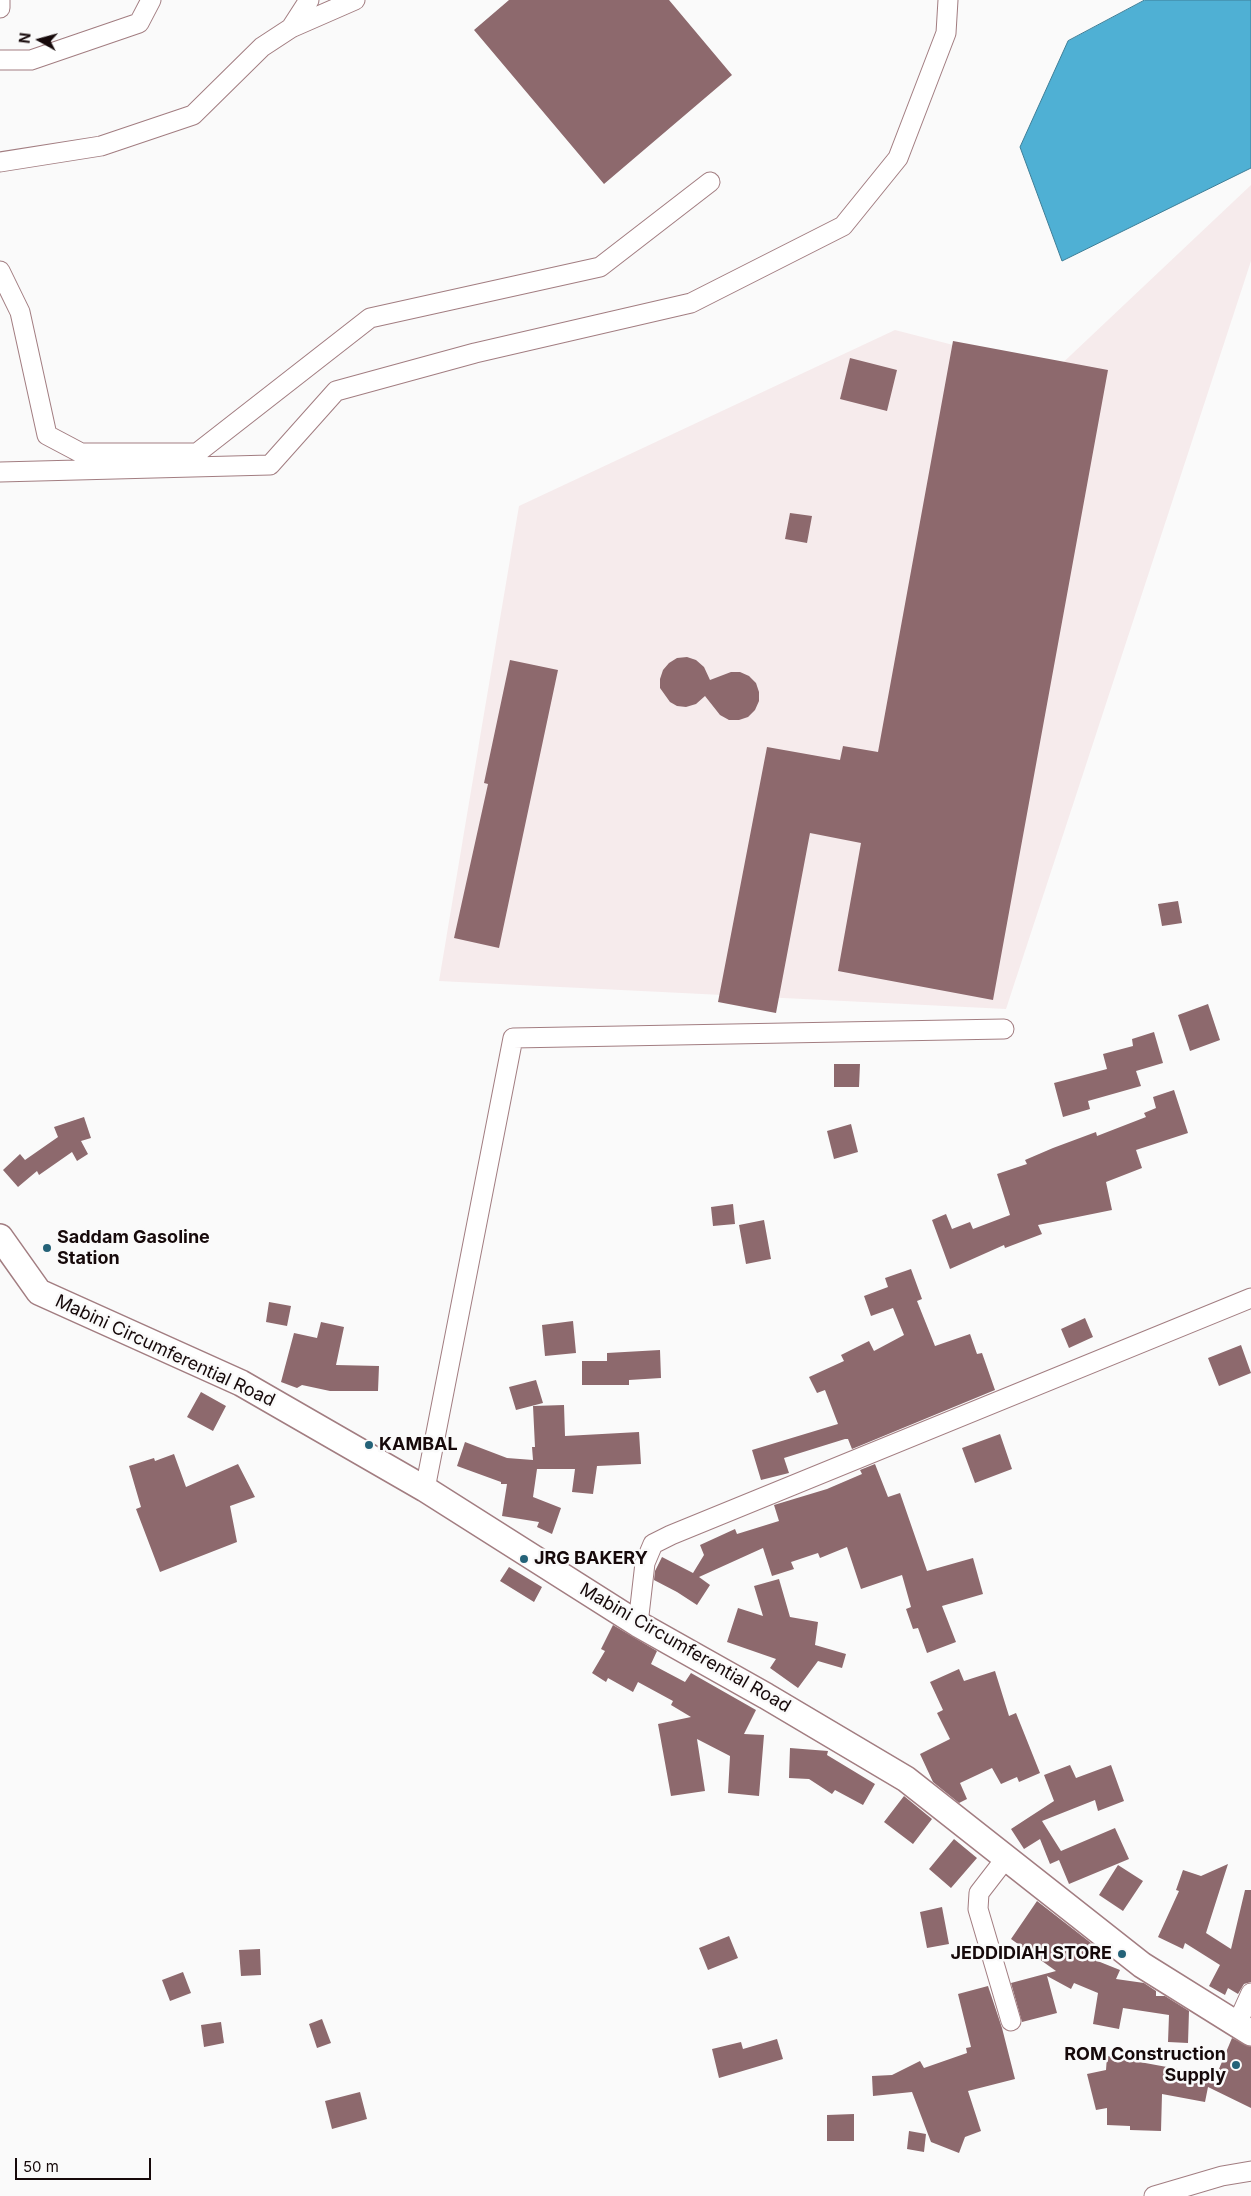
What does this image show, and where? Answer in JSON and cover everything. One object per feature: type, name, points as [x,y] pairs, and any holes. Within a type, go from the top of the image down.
[{"type":"main road","name":"Mabini Circumferential Road","points":[[0,1237],[39,1292],[241,1383],[425,1489],[638,1624],[766,1696],[906,1779],[1142,1965],[1244,2029]]},
{"type":"street","points":[[0,0],[0,8]]},
{"type":"street","points":[[0,60],[31,60],[139,23],[151,0]]},
{"type":"street","points":[[291,28],[309,0]]},
{"type":"street","points":[[0,162],[101,146],[193,115],[262,47],[291,28],[355,0]]},
{"type":"street","points":[[0,472],[270,465],[336,391],[475,352],[692,303],[843,226],[898,158],[946,33],[948,0]]},
{"type":"street","points":[[0,271],[20,312],[47,435],[80,453],[197,453],[370,318],[600,266],[710,182]]},
{"type":"street","points":[[425,1489],[513,1038],[1004,1029]]},
{"type":"street","points":[[638,1624],[645,1564],[653,1544],[1251,1298]]},
{"type":"street","points":[[1006,1858],[979,1893],[978,1909],[1011,2021]]},
{"type":"street","points":[[1244,2029],[1251,1994]]},
{"type":"street","points":[[1154,2196],[1222,2176],[1251,2171]]},
{"type":"shaded area","points":[[1251,185],[1251,261],[1006,1009],[439,981],[519,506],[895,330],[1054,371]]},
{"type":"water","points":[[1145,0],[1251,0],[1251,168],[1062,261],[1020,147],[1068,41]]},
{"type":"building","points":[[509,0],[669,0],[732,75],[604,184],[474,30]]},
{"type":"building","points":[[953,341],[1108,370],[993,1000],[838,971],[861,843],[810,833],[776,1013],[718,1002],[767,747],[840,760],[843,746],[878,752]]},
{"type":"building","points":[[850,358],[897,370],[887,411],[840,399]]},
{"type":"building","points":[[790,513],[812,516],[807,543],[785,539]]},
{"type":"building","points":[[687,657],[696,660],[704,667],[710,680],[731,672],[740,672],[749,676],[756,683],[759,692],[759,701],[755,710],[748,717],[739,720],[729,720],[720,715],[705,696],[696,704],[686,707],[677,706],[670,702],[660,688],[663,670],[677,658]]},
{"type":"building","points":[[510,660],[558,670],[499,948],[454,938],[488,784],[484,783]]},
{"type":"building","points":[[1178,901],[1182,923],[1162,926],[1158,904]]},
{"type":"building","points":[[1208,1004],[1220,1040],[1190,1051],[1178,1015]]},
{"type":"building","points":[[1154,1032],[1163,1063],[1136,1071],[1141,1086],[1088,1101],[1090,1109],[1063,1117],[1054,1083],[1107,1069],[1103,1054],[1133,1046],[1132,1039]]},
{"type":"building","points":[[834,1064],[860,1064],[859,1087],[834,1087]]},
{"type":"building","points":[[1174,1090],[1188,1133],[1136,1150],[1142,1168],[1106,1182],[1112,1210],[1038,1225],[1042,1234],[1005,1248],[1004,1245],[950,1269],[932,1220],[946,1214],[952,1229],[970,1222],[973,1229],[1010,1215],[997,1174],[1027,1164],[1025,1160],[1053,1148],[1096,1132],[1097,1136],[1146,1117],[1144,1113],[1156,1108],[1153,1097]]},
{"type":"building","points":[[84,1117],[91,1138],[81,1141],[88,1154],[77,1161],[72,1152],[39,1175],[37,1171],[18,1187],[3,1170],[20,1154],[25,1160],[58,1137],[54,1127]]},
{"type":"building","points":[[851,1124],[858,1152],[834,1159],[827,1131]]},
{"type":"building","points":[[733,1204],[735,1224],[713,1226],[711,1207]]},
{"type":"building","points":[[764,1220],[771,1259],[746,1264],[739,1225]]},
{"type":"building","points":[[911,1269],[922,1299],[917,1301],[935,1346],[970,1334],[977,1354],[982,1353],[995,1390],[852,1449],[848,1439],[845,1439],[784,1458],[789,1473],[761,1480],[752,1450],[838,1424],[825,1390],[817,1393],[809,1377],[844,1361],[841,1355],[869,1341],[874,1351],[904,1335],[893,1308],[871,1316],[864,1296],[888,1287],[885,1278]]},
{"type":"building","points":[[269,1302],[291,1306],[287,1326],[266,1322]]},
{"type":"building","points":[[1085,1318],[1093,1337],[1069,1348],[1061,1329]]},
{"type":"building","points":[[573,1321],[576,1353],[545,1356],[542,1325]]},
{"type":"building","points":[[321,1322],[344,1327],[336,1365],[379,1366],[378,1391],[330,1391],[302,1385],[297,1388],[281,1382],[294,1333],[317,1338]]},
{"type":"building","points":[[1241,1345],[1251,1373],[1219,1386],[1208,1358]]},
{"type":"building","points":[[660,1350],[661,1378],[629,1380],[629,1385],[582,1385],[582,1361],[607,1361],[607,1353]]},
{"type":"building","points":[[536,1380],[543,1403],[516,1410],[509,1387]]},
{"type":"building","points":[[201,1392],[226,1406],[213,1431],[187,1417]]},
{"type":"building","points":[[564,1405],[565,1436],[639,1432],[641,1464],[597,1466],[593,1494],[572,1492],[575,1469],[537,1469],[533,1497],[561,1508],[552,1534],[537,1527],[539,1522],[502,1516],[507,1484],[501,1484],[501,1482],[457,1466],[465,1442],[507,1458],[533,1460],[532,1447],[535,1447],[533,1406]]},
{"type":"building","points":[[1000,1434],[1012,1469],[975,1483],[962,1448]]},
{"type":"building","points":[[174,1454],[186,1487],[238,1464],[255,1497],[230,1506],[237,1542],[160,1572],[136,1509],[141,1507],[129,1466],[154,1458],[155,1461]]},
{"type":"building","points":[[875,1464],[888,1497],[900,1493],[927,1571],[973,1558],[983,1594],[942,1606],[956,1642],[927,1653],[918,1628],[913,1629],[906,1609],[911,1607],[902,1575],[861,1589],[847,1547],[820,1558],[818,1553],[791,1562],[794,1569],[772,1576],[763,1548],[699,1577],[710,1585],[697,1605],[654,1580],[655,1571],[662,1557],[693,1573],[704,1555],[700,1545],[735,1529],[737,1534],[779,1521],[774,1505],[827,1489],[862,1474],[860,1470]]},
{"type":"building","points":[[509,1567],[542,1587],[534,1602],[500,1581]]},
{"type":"building","points":[[779,1579],[790,1617],[818,1622],[815,1645],[846,1654],[842,1668],[818,1661],[798,1688],[770,1668],[776,1659],[727,1642],[738,1608],[763,1616],[754,1586]]},
{"type":"building","points":[[613,1625],[657,1651],[651,1664],[685,1682],[691,1673],[756,1710],[744,1734],[764,1735],[759,1796],[728,1793],[730,1756],[697,1739],[705,1791],[671,1796],[658,1724],[691,1717],[671,1705],[673,1701],[638,1682],[633,1692],[608,1678],[606,1682],[592,1673],[605,1651],[601,1649]]},
{"type":"building","points":[[959,1669],[964,1681],[995,1671],[1009,1716],[1016,1713],[1040,1773],[1019,1782],[1017,1777],[1001,1784],[992,1768],[960,1783],[967,1799],[959,1803],[933,1782],[920,1754],[950,1739],[937,1713],[943,1710],[930,1682]]},
{"type":"building","points":[[790,1748],[828,1751],[827,1755],[875,1784],[863,1805],[835,1790],[832,1794],[809,1779],[789,1778]]},
{"type":"building","points":[[1070,1765],[1076,1778],[1111,1765],[1124,1801],[1098,1811],[1095,1800],[1042,1821],[1061,1851],[1115,1828],[1129,1859],[1069,1884],[1059,1860],[1050,1864],[1040,1839],[1024,1849],[1011,1829],[1054,1801],[1044,1775]]},
{"type":"building","points":[[904,1796],[932,1819],[913,1844],[884,1822]]},
{"type":"building","points":[[954,1839],[977,1858],[951,1888],[929,1869]]},
{"type":"building","points":[[1228,1864],[1206,1933],[1231,1949],[1245,1890],[1251,1890],[1251,1982],[1244,1984],[1238,1994],[1228,1988],[1225,1995],[1209,1986],[1220,1965],[1185,1943],[1183,1949],[1158,1937],[1179,1891],[1176,1890],[1183,1870],[1201,1876]]},
{"type":"building","points":[[1118,1865],[1143,1881],[1123,1911],[1099,1895]]},
{"type":"building","points":[[1037,1901],[1100,1950],[1090,1958],[1120,1970],[1116,1979],[1144,1983],[1156,1991],[1156,1996],[1165,1996],[1189,2011],[1188,2043],[1168,2042],[1169,2015],[1123,2008],[1119,2029],[1093,2024],[1098,1993],[1074,1983],[1071,1989],[1047,1976],[1057,2013],[1022,2022],[1011,1983],[1056,1971],[1011,1939]]},
{"type":"building","points":[[942,1907],[949,1944],[927,1948],[920,1912]]},
{"type":"building","points":[[729,1936],[738,1958],[708,1970],[699,1948]]},
{"type":"building","points":[[260,1949],[261,1975],[241,1976],[239,1950]]},
{"type":"building","points":[[183,1972],[191,1993],[170,2001],[162,1980]]},
{"type":"building","points":[[988,1986],[1002,2028],[1015,2079],[968,2091],[981,2131],[965,2137],[959,2153],[931,2142],[912,2092],[873,2096],[872,2076],[892,2075],[920,2061],[924,2068],[967,2053],[966,2048],[971,2047],[958,1994]]},
{"type":"building","points":[[322,2019],[331,2043],[317,2048],[309,2024]]},
{"type":"building","points":[[221,2022],[224,2043],[204,2047],[201,2025]]},
{"type":"building","points":[[1232,2038],[1251,2047],[1251,2108],[1208,2087],[1205,2102],[1162,2094],[1161,2131],[1130,2130],[1130,2126],[1107,2125],[1107,2108],[1096,2110],[1087,2074],[1106,2070],[1107,2056],[1216,2076]]},
{"type":"building","points":[[777,2039],[783,2059],[719,2078],[712,2049],[741,2042],[743,2049]]},
{"type":"building","points":[[360,2092],[367,2119],[332,2129],[325,2101]]},
{"type":"building","points":[[854,2114],[854,2141],[827,2141],[827,2115]]},
{"type":"building","points":[[909,2131],[926,2134],[924,2152],[907,2149]]},
{"type":"place","name":"Saddam Gasoline Station","points":[[47,1248]]},
{"type":"place","name":"KAMBAL","points":[[369,1445]]},
{"type":"place","name":"JRG BAKERY","points":[[524,1559]]},
{"type":"place","name":"JEDDIDIAH STORE","points":[[1122,1954]]},
{"type":"place","name":"ROM Construction Supply","points":[[1236,2065]]}]
